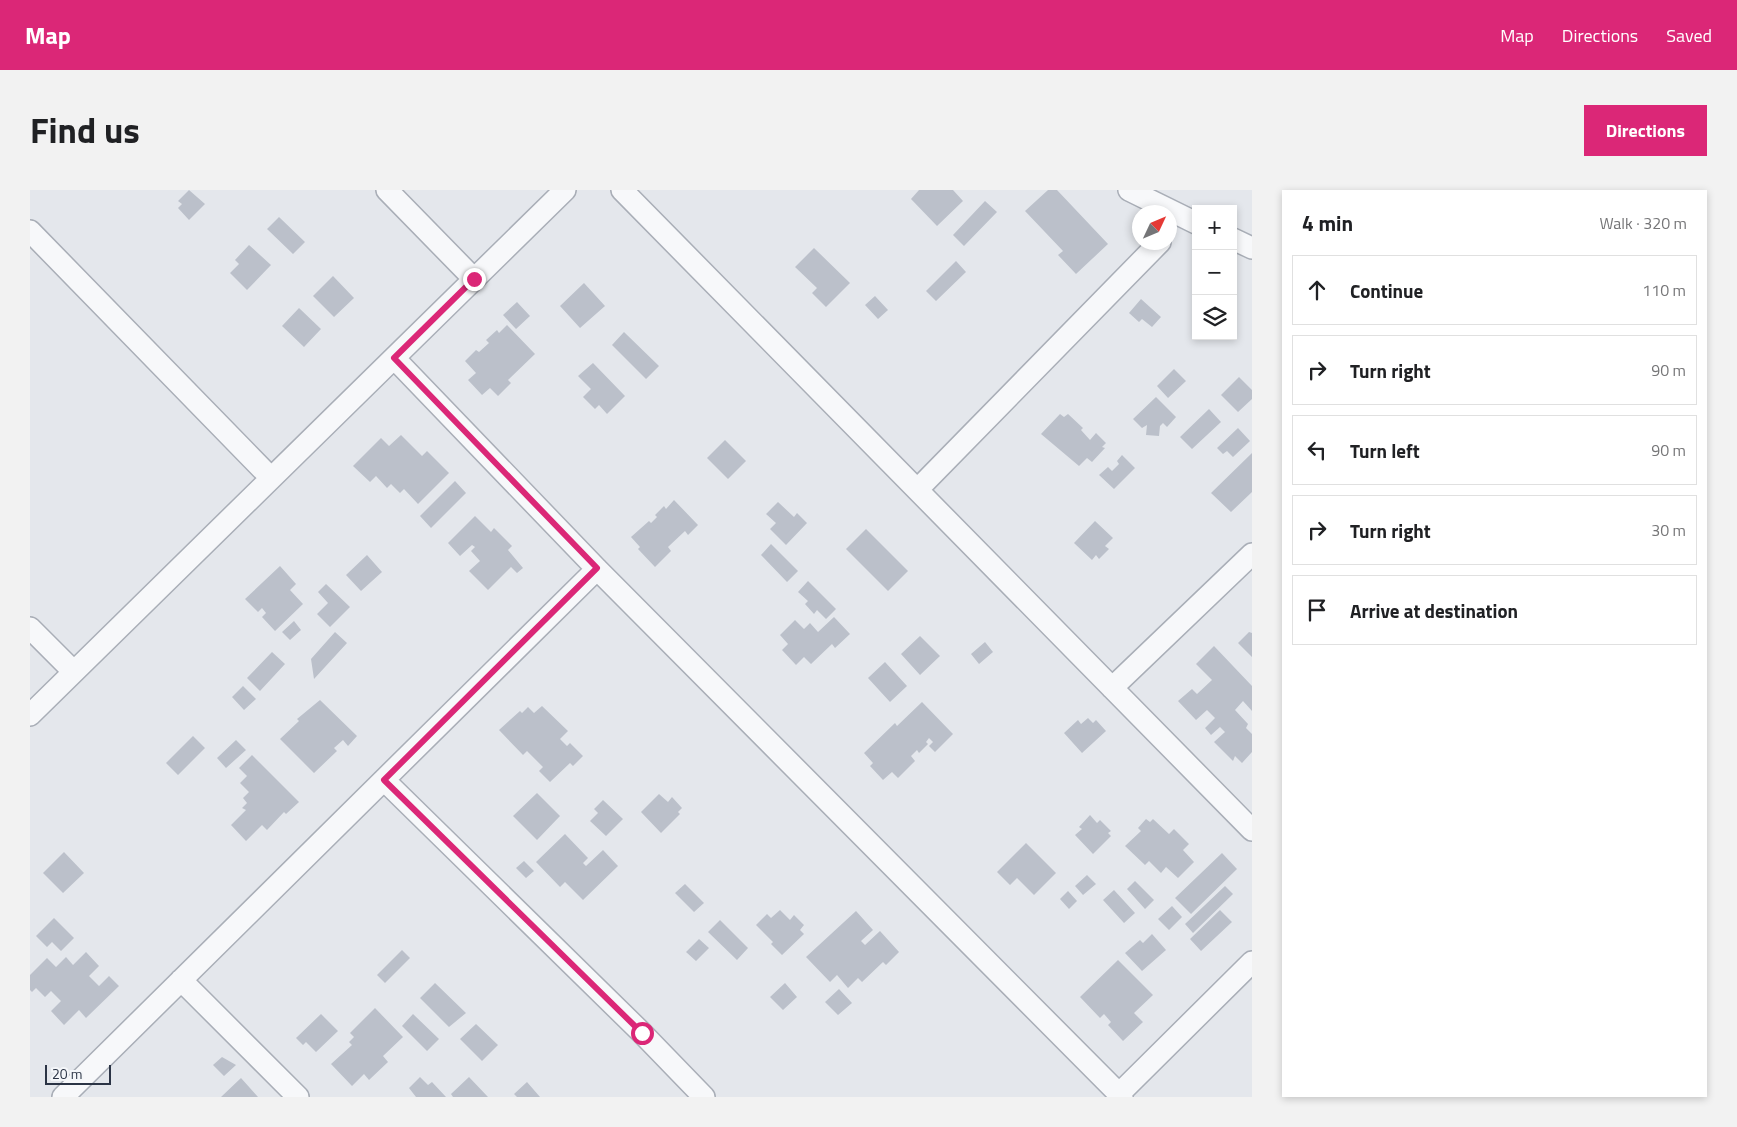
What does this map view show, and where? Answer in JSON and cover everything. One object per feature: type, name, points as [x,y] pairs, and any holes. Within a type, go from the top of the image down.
[{"type":"street","points":[[387,190],[474,279]]},
{"type":"street","points":[[30,714],[565,190]]},
{"type":"street","points":[[622,190],[1252,830]]},
{"type":"street","points":[[1129,190],[1190,220]]},
{"type":"street","points":[[1177,228],[1190,220]]},
{"type":"street","points":[[30,231],[271,478]]},
{"type":"street","points":[[1237,241],[1252,248]]},
{"type":"street","points":[[918,489],[1152,250]]},
{"type":"street","points":[[394,358],[597,568],[1120,1096],[1252,962]]},
{"type":"street","points":[[1112,688],[1252,554]]},
{"type":"street","points":[[63,1097],[597,568]]},
{"type":"street","points":[[30,628],[73,671]]},
{"type":"street","points":[[384,780],[642,1033],[704,1097]]},
{"type":"street","points":[[181,980],[298,1097]]},
{"type":"building","points":[[189,190],[205,204],[189,220],[178,208],[182,204],[178,201]]},
{"type":"building","points":[[919,190],[953,190],[963,201],[937,226],[911,199]]},
{"type":"building","points":[[1048,190],[1057,190],[1108,244],[1076,274],[1058,255],[1063,251],[1025,211]]},
{"type":"building","points":[[985,201],[997,212],[964,246],[953,235]]},
{"type":"building","points":[[279,217],[305,242],[293,254],[267,229]]},
{"type":"building","points":[[249,245],[271,265],[247,290],[230,273],[239,264],[235,260]]},
{"type":"building","points":[[814,248],[850,283],[826,307],[812,293],[817,288],[795,267]]},
{"type":"building","points":[[956,261],[966,272],[936,301],[926,291]]},
{"type":"building","points":[[333,276],[354,298],[334,317],[313,296]]},
{"type":"building","points":[[584,283],[605,306],[580,328],[560,306]]},
{"type":"building","points":[[875,296],[888,310],[878,319],[865,305]]},
{"type":"building","points":[[1141,299],[1161,317],[1152,327],[1142,319],[1139,322],[1129,313]]},
{"type":"building","points":[[517,302],[530,316],[516,329],[503,315]]},
{"type":"building","points":[[299,308],[321,329],[304,347],[282,326]]},
{"type":"building","points":[[507,325],[535,354],[508,380],[511,383],[498,396],[490,388],[482,395],[468,380],[476,373],[465,361],[476,350],[479,352],[489,343],[486,340],[497,330],[499,333]]},
{"type":"building","points":[[624,332],[659,366],[646,379],[612,345]]},
{"type":"building","points":[[593,363],[625,396],[607,414],[599,405],[595,409],[583,397],[591,389],[578,376]]},
{"type":"building","points":[[1174,369],[1186,381],[1168,398],[1157,386]]},
{"type":"building","points":[[1239,377],[1252,390],[1252,399],[1238,412],[1221,395]]},
{"type":"building","points":[[1156,397],[1176,417],[1167,427],[1163,423],[1160,426],[1159,436],[1146,435],[1147,425],[1142,428],[1133,419]]},
{"type":"building","points":[[1209,409],[1221,422],[1192,449],[1180,437]]},
{"type":"building","points":[[1060,414],[1064,417],[1068,414],[1083,428],[1081,430],[1090,440],[1096,433],[1106,443],[1102,447],[1105,448],[1092,462],[1087,458],[1079,466],[1041,434]]},
{"type":"building","points":[[1238,428],[1250,441],[1233,457],[1227,451],[1223,454],[1217,448]]},
{"type":"building","points":[[401,435],[422,456],[427,451],[449,473],[418,504],[404,489],[400,493],[391,484],[387,488],[376,476],[370,482],[353,466],[381,438],[389,446]]},
{"type":"building","points":[[725,440],[746,461],[728,479],[707,458]]},
{"type":"building","points":[[1252,453],[1252,492],[1231,512],[1211,493]]},
{"type":"building","points":[[1122,455],[1135,468],[1114,489],[1099,475],[1108,467],[1112,471],[1119,464],[1117,461]]},
{"type":"building","points":[[455,481],[466,493],[431,528],[420,516]]},
{"type":"building","points":[[674,500],[698,525],[688,535],[685,531],[668,547],[671,551],[655,567],[638,549],[640,547],[631,537],[649,521],[651,523],[657,517],[655,515],[664,506],[666,509]]},
{"type":"building","points":[[778,502],[794,517],[797,513],[807,523],[786,545],[770,529],[776,523],[766,514]]},
{"type":"building","points":[[475,516],[491,532],[494,528],[512,546],[508,550],[523,568],[517,573],[511,567],[488,590],[469,571],[480,561],[471,551],[475,547],[472,545],[460,556],[448,543]]},
{"type":"building","points":[[1095,521],[1113,538],[1105,546],[1109,549],[1099,559],[1096,555],[1092,560],[1074,543]]},
{"type":"building","points":[[866,529],[908,571],[888,591],[846,549]]},
{"type":"building","points":[[771,544],[798,571],[787,582],[761,555]]},
{"type":"building","points":[[367,555],[382,572],[361,591],[346,575]]},
{"type":"building","points":[[280,566],[296,584],[290,590],[303,604],[275,631],[262,617],[266,613],[262,608],[258,612],[245,599]]},
{"type":"building","points":[[808,581],[836,609],[826,619],[817,610],[814,614],[805,604],[808,601],[798,592]]},
{"type":"building","points":[[326,584],[350,607],[330,627],[317,614],[328,603],[318,592]]},
{"type":"building","points":[[834,617],[850,634],[835,648],[832,644],[811,664],[804,657],[796,665],[782,650],[788,644],[780,635],[795,620],[804,629],[810,623],[818,632]]},
{"type":"building","points":[[294,621],[301,630],[290,640],[282,632]]},
{"type":"building","points":[[335,632],[347,643],[314,679],[311,659]]},
{"type":"building","points":[[1249,632],[1252,633],[1252,657],[1238,643]]},
{"type":"building","points":[[920,636],[940,656],[920,675],[901,654]]},
{"type":"building","points":[[985,642],[993,652],[979,664],[971,654]]},
{"type":"building","points":[[1214,646],[1252,686],[1252,711],[1243,701],[1235,710],[1248,724],[1246,728],[1252,734],[1252,752],[1242,763],[1235,756],[1233,761],[1214,742],[1225,732],[1220,727],[1211,735],[1205,728],[1215,718],[1207,710],[1196,720],[1178,701],[1192,689],[1197,694],[1212,680],[1196,664]]},
{"type":"building","points":[[272,652],[285,664],[260,691],[247,678]]},
{"type":"building","points":[[885,662],[907,686],[890,702],[868,678]]},
{"type":"building","points":[[243,686],[256,699],[244,710],[232,697]]},
{"type":"building","points":[[320,700],[357,736],[348,746],[343,740],[334,748],[337,751],[314,773],[280,739],[299,721],[297,719]]},
{"type":"building","points":[[922,702],[953,734],[935,752],[929,746],[933,742],[929,738],[926,742],[928,744],[919,753],[917,750],[911,756],[915,761],[898,778],[892,772],[883,780],[870,766],[873,763],[864,753],[895,723],[897,726]]},
{"type":"building","points":[[542,706],[568,731],[560,739],[567,746],[570,743],[583,756],[573,766],[570,763],[550,782],[539,771],[543,767],[527,751],[523,755],[499,730],[520,711],[522,713],[528,707],[534,713]]},
{"type":"building","points":[[1088,718],[1093,723],[1096,720],[1106,731],[1082,753],[1064,733],[1078,720],[1081,724]]},
{"type":"building","points":[[193,736],[205,748],[178,775],[166,763]]},
{"type":"building","points":[[236,740],[246,750],[226,768],[217,758]]},
{"type":"building","points":[[252,755],[299,802],[286,814],[284,812],[267,830],[262,825],[246,841],[231,825],[246,810],[242,808],[247,803],[243,798],[249,792],[240,783],[247,776],[239,768]]},
{"type":"building","points":[[537,793],[560,816],[537,840],[513,816]]},
{"type":"building","points":[[659,794],[668,802],[672,797],[682,808],[678,812],[680,814],[661,833],[641,812]]},
{"type":"building","points":[[603,800],[623,819],[606,836],[590,821],[598,813],[594,809]]},
{"type":"building","points":[[1090,815],[1097,823],[1100,820],[1111,831],[1108,833],[1111,836],[1093,854],[1075,835],[1082,829],[1079,827]]},
{"type":"building","points":[[1146,819],[1150,822],[1153,819],[1169,834],[1174,829],[1189,844],[1183,850],[1194,862],[1178,878],[1166,867],[1161,873],[1149,861],[1145,865],[1125,846],[1141,831],[1138,828]]},
{"type":"building","points":[[565,834],[588,858],[583,863],[586,866],[603,850],[618,866],[583,900],[565,882],[560,887],[536,862]]},
{"type":"building","points":[[1026,843],[1056,873],[1034,895],[1017,878],[1010,885],[997,872]]},
{"type":"building","points":[[64,852],[84,873],[63,893],[43,873]]},
{"type":"building","points":[[1222,853],[1237,869],[1191,914],[1175,898]]},
{"type":"building","points":[[524,861],[534,871],[526,878],[516,868]]},
{"type":"building","points":[[1087,875],[1096,884],[1083,895],[1075,886]]},
{"type":"building","points":[[1135,881],[1154,900],[1145,909],[1127,889]]},
{"type":"building","points":[[685,884],[704,903],[694,912],[675,893]]},
{"type":"building","points":[[1225,886],[1233,894],[1193,933],[1185,924]]},
{"type":"building","points":[[1114,890],[1135,913],[1124,923],[1103,900]]},
{"type":"building","points":[[1068,891],[1077,901],[1069,909],[1060,899]]},
{"type":"building","points":[[1172,906],[1182,917],[1169,930],[1158,919]]},
{"type":"building","points":[[780,910],[790,920],[794,915],[804,925],[800,930],[804,934],[782,955],[771,944],[773,942],[756,925],[767,914],[771,918]]},
{"type":"building","points":[[1220,910],[1232,922],[1201,951],[1190,939]]},
{"type":"building","points":[[856,911],[873,930],[861,941],[865,945],[880,931],[899,952],[886,965],[883,962],[862,982],[858,978],[848,988],[837,975],[830,982],[806,957]]},
{"type":"building","points":[[54,918],[74,938],[61,951],[52,942],[47,947],[36,936]]},
{"type":"building","points":[[720,920],[748,948],[737,960],[708,932]]},
{"type":"building","points":[[1152,934],[1166,950],[1142,971],[1125,953],[1140,940],[1143,943]]},
{"type":"building","points":[[699,939],[709,948],[696,961],[686,952]]},
{"type":"building","points":[[402,950],[410,958],[385,983],[377,975]]},
{"type":"building","points":[[86,952],[99,966],[89,976],[99,986],[109,976],[119,986],[86,1018],[79,1010],[64,1025],[51,1011],[61,1001],[51,991],[45,997],[36,988],[32,992],[30,990],[30,975],[47,958],[56,967],[66,957],[73,965]]},
{"type":"building","points":[[1118,960],[1153,995],[1134,1013],[1143,1022],[1123,1041],[1108,1025],[1111,1022],[1104,1014],[1100,1018],[1080,997]]},
{"type":"building","points":[[435,983],[466,1013],[449,1027],[420,998]]},
{"type":"building","points":[[785,983],[797,997],[783,1010],[770,997]]},
{"type":"building","points":[[839,989],[852,1003],[838,1015],[825,1002]]},
{"type":"building","points":[[375,1008],[403,1037],[383,1056],[388,1062],[369,1080],[364,1074],[352,1086],[331,1064],[352,1045],[349,1042],[354,1037],[350,1033]]},
{"type":"building","points":[[321,1014],[338,1031],[316,1052],[306,1042],[303,1045],[296,1038]]},
{"type":"building","points":[[413,1014],[439,1039],[427,1051],[402,1026]]},
{"type":"building","points":[[476,1024],[498,1045],[482,1061],[460,1039]]},
{"type":"building","points":[[222,1057],[236,1065],[224,1076],[213,1065]]},
{"type":"building","points":[[420,1077],[428,1085],[432,1082],[446,1097],[416,1097],[409,1088]]},
{"type":"building","points":[[469,1077],[488,1097],[453,1097],[451,1094]]},
{"type":"building","points":[[241,1078],[258,1097],[221,1097]]},
{"type":"building","points":[[527,1082],[540,1097],[517,1097],[514,1094]]},
{"type":"route","points":[[474,279],[394,358],[597,568],[384,780],[642,1033]]}]
